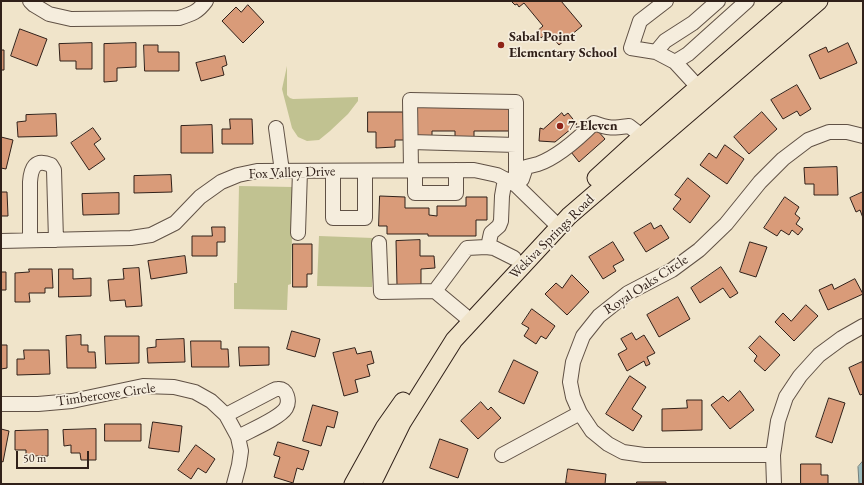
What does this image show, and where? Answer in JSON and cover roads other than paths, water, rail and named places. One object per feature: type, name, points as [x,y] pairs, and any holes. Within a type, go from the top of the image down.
[{"type":"main road","name":"Wekiva Springs Road","points":[[372,484],[402,423],[454,340],[556,223],[642,136],[797,1]]},
{"type":"main road","name":"Wekiva Springs Road","points":[[353,484],[384,428],[436,352],[514,258],[556,223],[569,216],[819,1]]},
{"type":"street","points":[[30,1],[49,14],[71,19],[180,18],[192,14],[206,1]]},
{"type":"street","points":[[666,1],[640,21],[631,48],[656,52],[675,62],[698,87]]},
{"type":"street","points":[[656,52],[665,41],[693,23],[718,1]]},
{"type":"street","points":[[675,62],[688,54],[746,1]]},
{"type":"street","points":[[456,170],[456,193],[415,193],[411,142],[410,100],[516,102],[516,145],[511,182],[502,196],[501,221],[499,226],[491,233],[488,247]]},
{"type":"street","points":[[511,182],[522,179],[526,167],[539,163],[557,154],[583,134],[594,123],[606,128],[629,126],[642,136]]},
{"type":"street","points":[[276,128],[282,171]]},
{"type":"street","name":"Royal Oaks Circle","points":[[773,455],[644,455],[624,452],[608,444],[592,431],[580,414],[573,397],[570,382],[573,362],[582,336],[599,316],[628,293],[672,270],[699,250],[726,224],[760,182],[783,159],[808,140],[829,132],[847,132],[863,136]]},
{"type":"street","points":[[411,142],[516,145]]},
{"type":"street","points":[[30,240],[31,172],[34,166],[45,162],[51,165],[54,170],[56,240]]},
{"type":"street","name":"Fox Valley Drive","points":[[1,241],[131,238],[151,235],[175,223],[200,197],[221,182],[238,175],[257,171],[474,170],[497,175],[511,182],[556,223]]},
{"type":"street","points":[[298,233],[300,171]]},
{"type":"street","points":[[333,171],[333,218],[365,218],[365,171]]},
{"type":"street","points":[[379,244],[381,292],[435,291],[466,316]]},
{"type":"street","points":[[435,291],[467,248],[494,248],[514,258]]},
{"type":"street","points":[[774,484],[773,455],[778,421],[786,397],[800,376],[819,355],[842,338],[863,326]]},
{"type":"street","name":"Timbercove Circle","points":[[1,404],[38,404],[72,401],[143,386],[174,387],[195,392],[211,401],[226,415],[238,437],[241,451],[234,484]]},
{"type":"street","points":[[226,415],[278,389],[284,390],[287,395],[288,401],[286,408],[277,416],[238,437]]},
{"type":"street","points":[[502,454],[580,414]]},
{"type":"water","points":[[863,461],[863,484],[859,484],[858,467]]},
{"type":"place","name":"Sabal Point Elementary School","points":[[501,45]]},
{"type":"place","name":"7-Eleven","points":[[560,126]]}]
